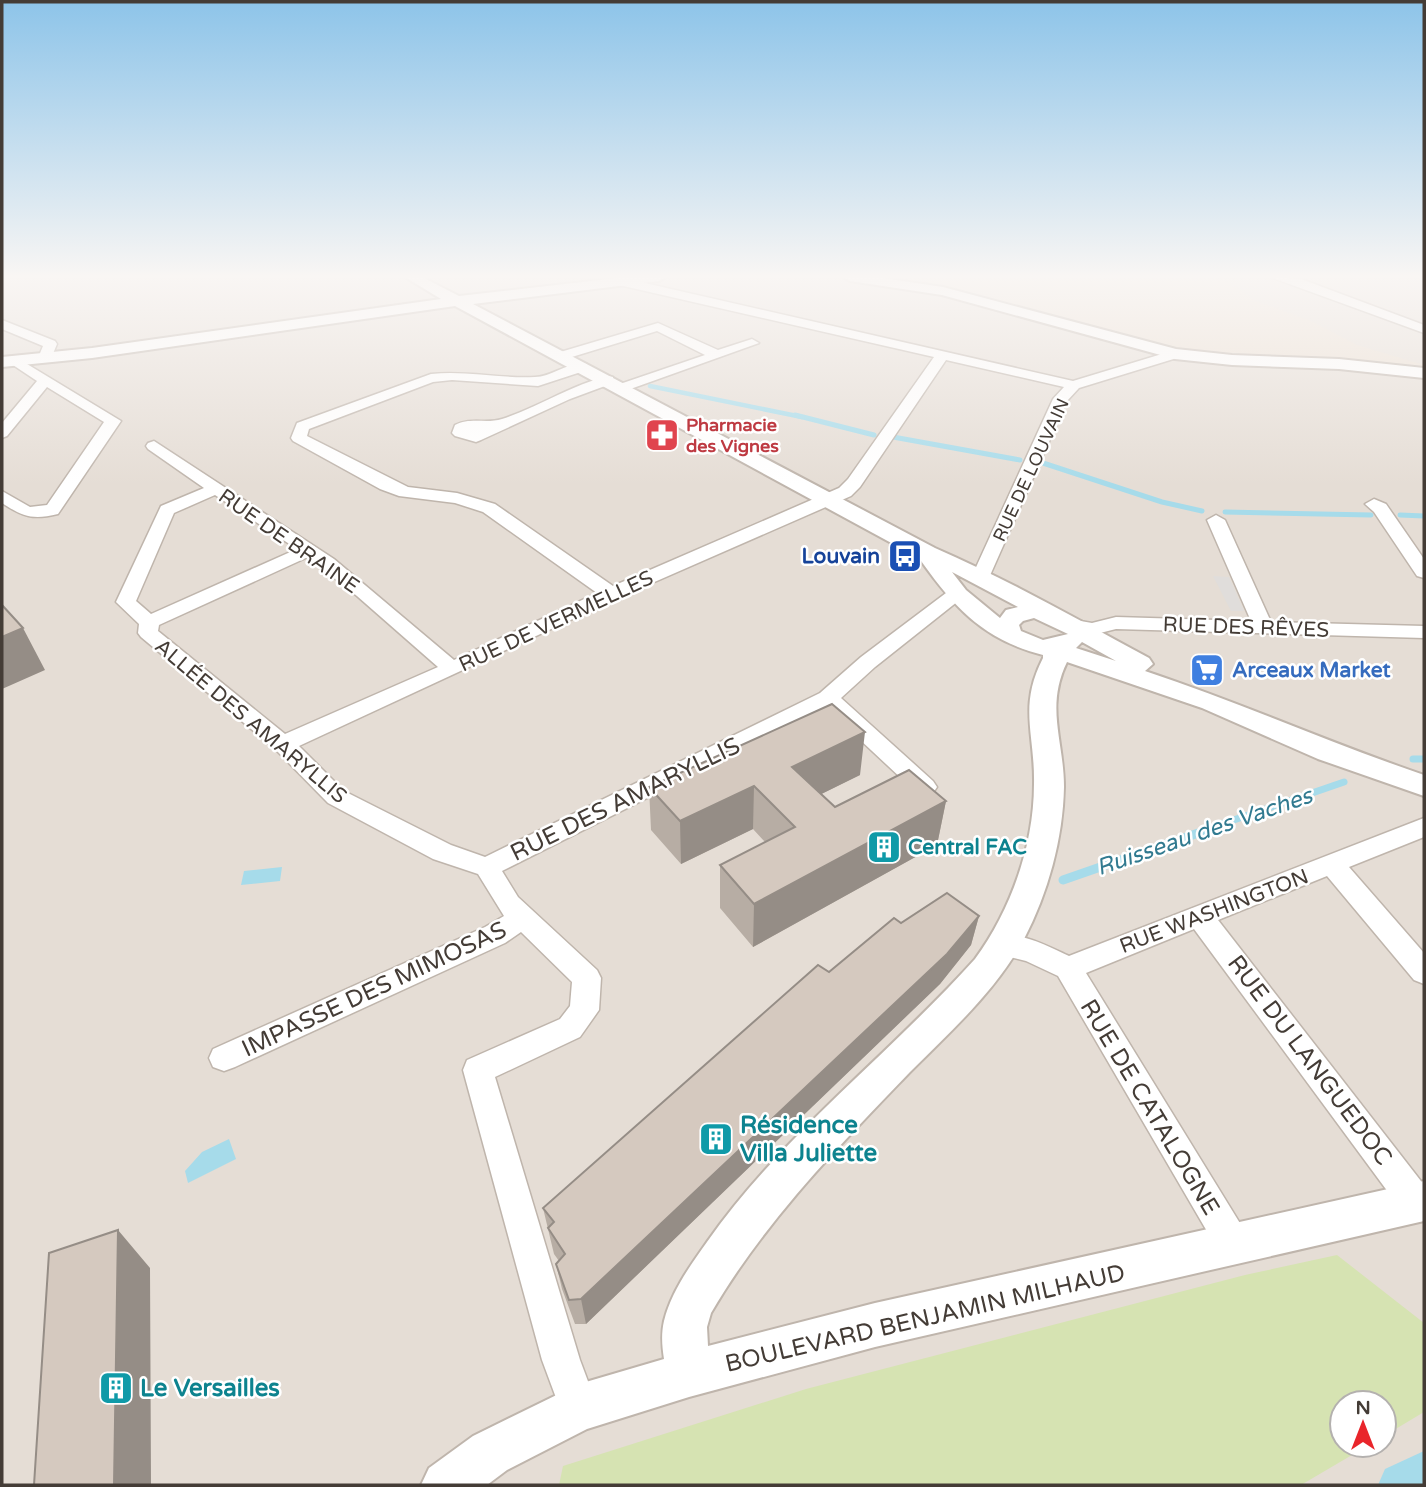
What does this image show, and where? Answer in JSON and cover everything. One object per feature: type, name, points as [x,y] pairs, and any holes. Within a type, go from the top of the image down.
[{"type":"street","points":[[45,358],[49,346]]},
{"type":"street","points":[[2,362],[136,346]]},
{"type":"street","points":[[544,346],[927,553],[981,576],[1043,612],[1061,637],[1328,752],[1424,786]]},
{"type":"street","points":[[562,356],[591,346]]},
{"type":"street","points":[[699,346],[715,354]]},
{"type":"street","points":[[503,424],[565,396],[714,358],[715,354],[738,346]]},
{"type":"street","points":[[909,346],[1070,389]]},
{"type":"street","points":[[1147,346],[1175,354],[1232,360],[1339,364],[1424,373]]},
{"type":"street","name":"RUE DE VERMELLES","points":[[284,744],[611,594],[845,492],[854,483],[943,354]]},
{"type":"street","name":"RUE DE LOUVAIN","points":[[981,576],[1060,400],[1070,389],[1175,354]]},
{"type":"street","points":[[2,496],[27,512],[51,510],[113,421],[20,365],[22,360]]},
{"type":"street","points":[[582,367],[538,382],[452,376],[431,378],[302,426],[299,438],[386,485],[405,492],[457,498],[489,508],[611,594]]},
{"type":"street","points":[[2,433],[45,380]]},
{"type":"street","points":[[538,382],[565,396]]},
{"type":"street","name":"RUE DE BRAINE","points":[[154,446],[309,550],[375,601],[452,669]]},
{"type":"street","points":[[149,622],[126,602],[167,510],[216,489]]},
{"type":"street","points":[[1374,504],[1380,508],[1424,572]]},
{"type":"street","points":[[1216,520],[1264,628]]},
{"type":"street","name":"ALLÉE DES AMARYLLIS","points":[[309,550],[149,622],[148,633],[284,744],[336,797],[442,852],[487,867]]},
{"type":"street","points":[[927,553],[957,594],[1010,635],[1031,645],[1061,637]]},
{"type":"street","name":"RUE DES AMARYLLIS","points":[[579,1408],[561,1360],[478,1070],[570,1028],[584,1010],[587,978],[509,904],[487,867],[828,698],[868,662],[957,594]]},
{"type":"street","points":[[1010,635],[1007,625],[1015,615],[1043,612]]},
{"type":"street","name":"RUE DES RÊVES","points":[[1061,637],[1116,623],[1424,632]]},
{"type":"street","points":[[689,1374],[685,1326],[687,1318],[703,1286],[732,1240],[801,1160],[987,969],[1003,945],[1025,901],[1044,828],[1048,771],[1039,708],[1043,683],[1056,658],[1061,637]]},
{"type":"street","points":[[828,698],[925,787]]},
{"type":"street","name":"RUE WASHINGTON","points":[[1068,968],[1201,918],[1424,827]]},
{"type":"street","points":[[1332,865],[1424,972]]},
{"type":"street","name":"IMPASSE DES MIMOSAS","points":[[224,1058],[495,935],[523,918]]},
{"type":"street","name":"RUE DU LANGUEDOC","points":[[1201,918],[1421,1202]]},
{"type":"street","points":[[1003,945],[1031,951],[1068,968]]},
{"type":"street","name":"RUE DE CATALOGNE","points":[[1068,968],[1234,1245]]},
{"type":"street","name":"BOULEVARD BENJAMIN MILHAUD","points":[[446,1485],[490,1453],[579,1408],[689,1374],[875,1325],[1421,1202]]},
{"type":"shaded area","points":[[2,346],[1424,346],[1424,1485],[2,1485]]},
{"type":"shaded area","points":[[1165,346],[1362,346],[1424,365],[1424,368],[1319,358],[1226,355]]},
{"type":"shaded area","points":[[1213,576],[1229,577],[1244,611],[1231,611]]},
{"type":"green space","points":[[1337,1255],[1424,1323],[1424,1412],[1398,1428],[1398,1389],[1328,1389],[1328,1459],[1345,1459],[1301,1485],[559,1485],[563,1466],[806,1389],[1245,1275]]},
{"type":"water","points":[[282,867],[280,881],[241,885],[244,871]]},
{"type":"water","points":[[229,1139],[236,1159],[188,1183],[185,1171],[202,1152]]},
{"type":"building","points":[[2,605],[23,628],[2,637]]},
{"type":"building","points":[[832,704],[865,732],[792,767],[835,807],[909,770],[946,801],[754,904],[720,865],[795,827],[754,786],[680,821],[649,787]]},
{"type":"building","name":"Résidence Villa Juliette","points":[[947,893],[979,916],[947,954],[581,1299],[569,1300],[556,1264],[565,1254],[548,1228],[554,1222],[543,1208],[818,965],[829,972],[894,918],[901,923]]},
{"type":"building","points":[[118,1230],[114,1485],[34,1485],[49,1253]]},
{"type":"waterway","name":"Ruisseau des Vaches","points":[[650,386],[802,417]]},
{"type":"waterway","name":"Ruisseau des Vaches","points":[[795,415],[874,435]]},
{"type":"waterway","name":"Ruisseau des Vaches","points":[[893,437],[1020,460]]},
{"type":"waterway","name":"Ruisseau des Vaches","points":[[1043,463],[1162,502],[1202,511]]},
{"type":"waterway","name":"Ruisseau des Vaches","points":[[1225,512],[1371,515]]},
{"type":"waterway","name":"Ruisseau des Vaches","points":[[1400,515],[1424,516]]},
{"type":"waterway","name":"Ruisseau des Vaches","points":[[1413,759],[1424,759]]},
{"type":"waterway","name":"Ruisseau des Vaches","points":[[1225,823],[1344,782]]},
{"type":"waterway","name":"Ruisseau des Vaches","points":[[1063,880],[1230,822]]},
{"type":"waterway","points":[[1401,1485],[1424,1474]]},
{"type":"place","name":"Pharmacie des Vignes","points":[[662,435]]},
{"type":"place","name":"Louvain","points":[[905,556]]},
{"type":"place","name":"Arceaux Market","points":[[1207,670]]},
{"type":"place","name":"Central FAC","points":[[884,847]]},
{"type":"place","name":"Résidence Villa Juliette","points":[[716,1139]]},
{"type":"place","name":"Le Versailles","points":[[116,1388]]}]
